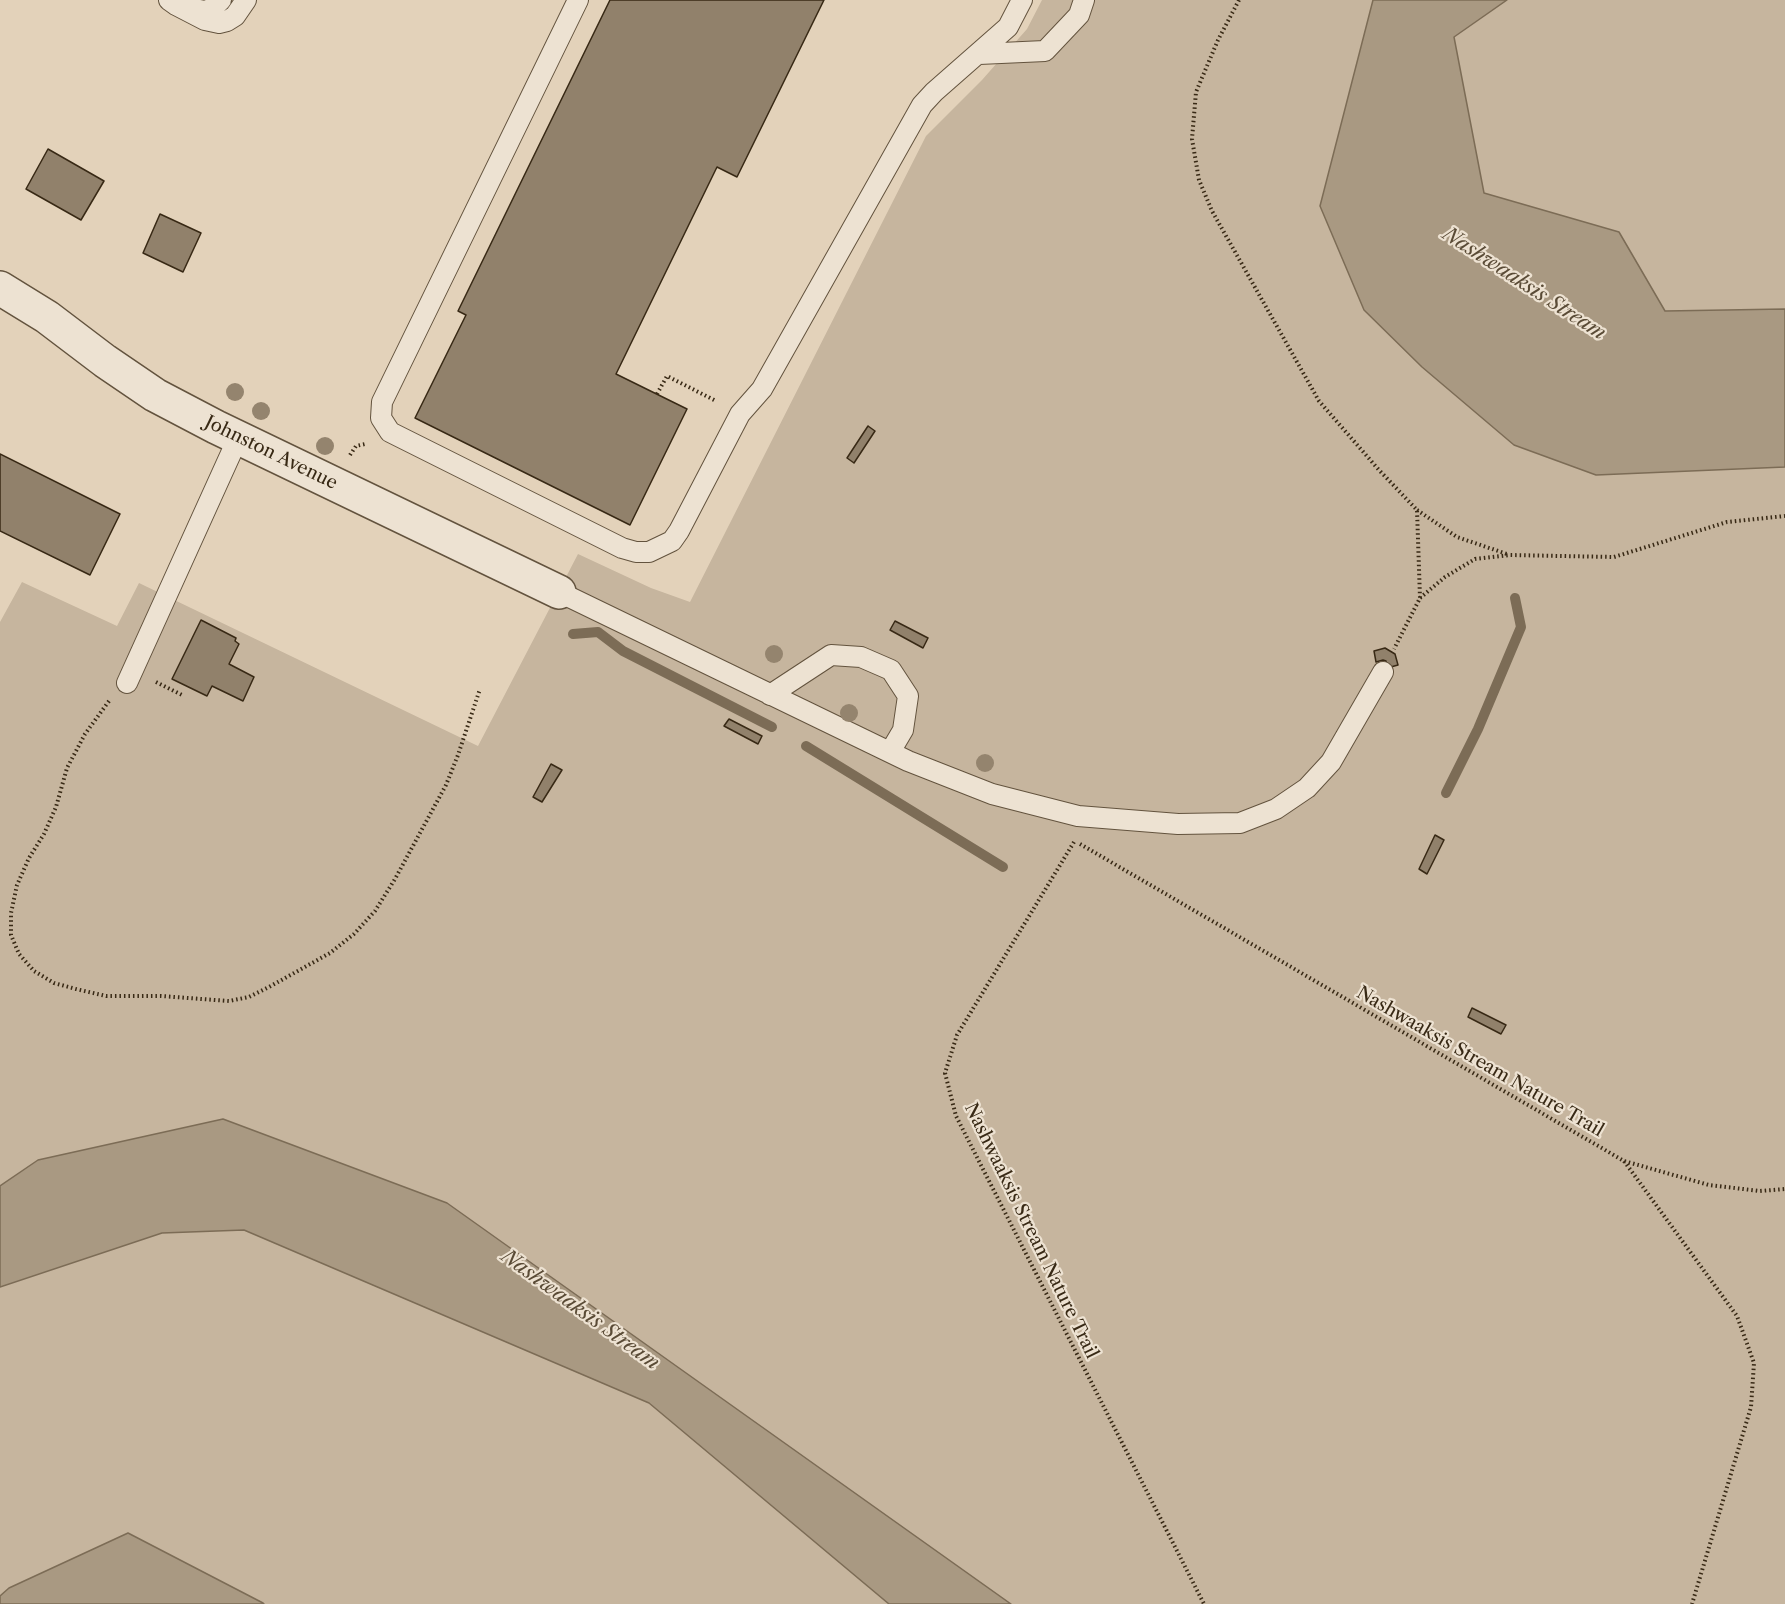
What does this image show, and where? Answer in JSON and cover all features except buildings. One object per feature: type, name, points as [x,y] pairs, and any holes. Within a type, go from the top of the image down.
[{"type":"street","name":"Johnston Avenue","points":[[0,288],[47,317],[155,395],[238,438],[559,592]]},
{"type":"lane","points":[[173,3],[205,11],[213,8],[221,0]]},
{"type":"lane","points":[[173,3],[205,20],[219,23],[235,16],[246,0]]},
{"type":"lane","points":[[578,0],[382,402],[381,418],[390,432],[622,548],[636,552],[649,552],[672,541],[740,414],[762,389],[922,105],[1008,27],[1022,0]]},
{"type":"lane","points":[[979,54],[1045,51],[1079,15],[1083,0]]},
{"type":"lane","points":[[127,683],[238,438]]},
{"type":"lane","points":[[559,592],[908,761],[992,794],[1078,816],[1178,824],[1240,823],[1276,809],[1307,788],[1331,762],[1383,672]]},
{"type":"lane","points":[[770,695],[831,655],[861,657],[891,670],[908,696],[903,730],[890,752]]},
{"type":"path","points":[[1239,0],[1218,39],[1196,92],[1192,138],[1199,180],[1212,211],[1320,401],[1379,470],[1418,510],[1458,537],[1510,555]]},
{"type":"path","points":[[657,394],[667,376],[697,391]]},
{"type":"path","points":[[329,482],[356,446],[399,436]]},
{"type":"path","points":[[1418,510],[1420,598]]},
{"type":"path","points":[[1383,672],[1420,598],[1445,577],[1475,559],[1510,555],[1614,557],[1727,522],[1785,516]]},
{"type":"path","points":[[182,695],[151,679],[140,679],[127,683],[112,696],[85,734],[67,768],[56,807],[17,885],[11,913],[11,935],[19,954],[34,971],[54,983],[106,996],[161,996],[229,1001],[249,997],[330,953],[354,934],[375,911],[395,879],[446,785],[480,688]]},
{"type":"path","name":"Nashwaaksis Stream Nature Trail","points":[[1204,1604],[956,1116],[945,1073],[957,1035],[1074,841],[1624,1161],[1708,1185],[1760,1191],[1785,1189]]},
{"type":"path","name":"Nashwaaksis Stream Nature Trail","points":[[1624,1161],[1737,1316],[1754,1363],[1751,1407],[1692,1604]]},
{"type":"shaded area","points":[[1042,0],[1373,0],[1357,63],[1354,198],[1785,437],[1785,1604],[1011,1604],[447,1203],[38,1160],[0,1186],[0,622],[22,582],[117,626],[139,583],[478,746],[578,554],[651,588],[690,602],[926,136],[982,80],[1027,29]]},
{"type":"shaded area","points":[[1507,0],[1785,0],[1785,309],[1665,311],[1619,232],[1484,193],[1454,37]]},
{"type":"shaded area","points":[[244,1230],[649,1403],[889,1604],[264,1604],[128,1534],[9,1588],[0,1596],[0,1287],[162,1233]]},
{"type":"water","name":"Nashwaaksis Stream","points":[[1373,0],[1507,0],[1454,37],[1484,193],[1619,232],[1665,311],[1785,309],[1785,467],[1596,475],[1514,445],[1422,367],[1364,310],[1320,206]]},
{"type":"water","name":"Nashwaaksis Stream","points":[[223,1119],[447,1203],[1011,1604],[889,1604],[649,1403],[244,1230],[162,1233],[0,1287],[0,1186],[38,1160]]},
{"type":"water","points":[[128,1533],[264,1604],[0,1604],[0,1596],[9,1588]]},
{"type":"waterway","points":[[1446,793],[1478,729],[1521,627],[1515,598]]},
{"type":"waterway","points":[[573,634],[598,632],[623,651],[772,727]]},
{"type":"waterway","points":[[806,746],[1003,867]]}]
